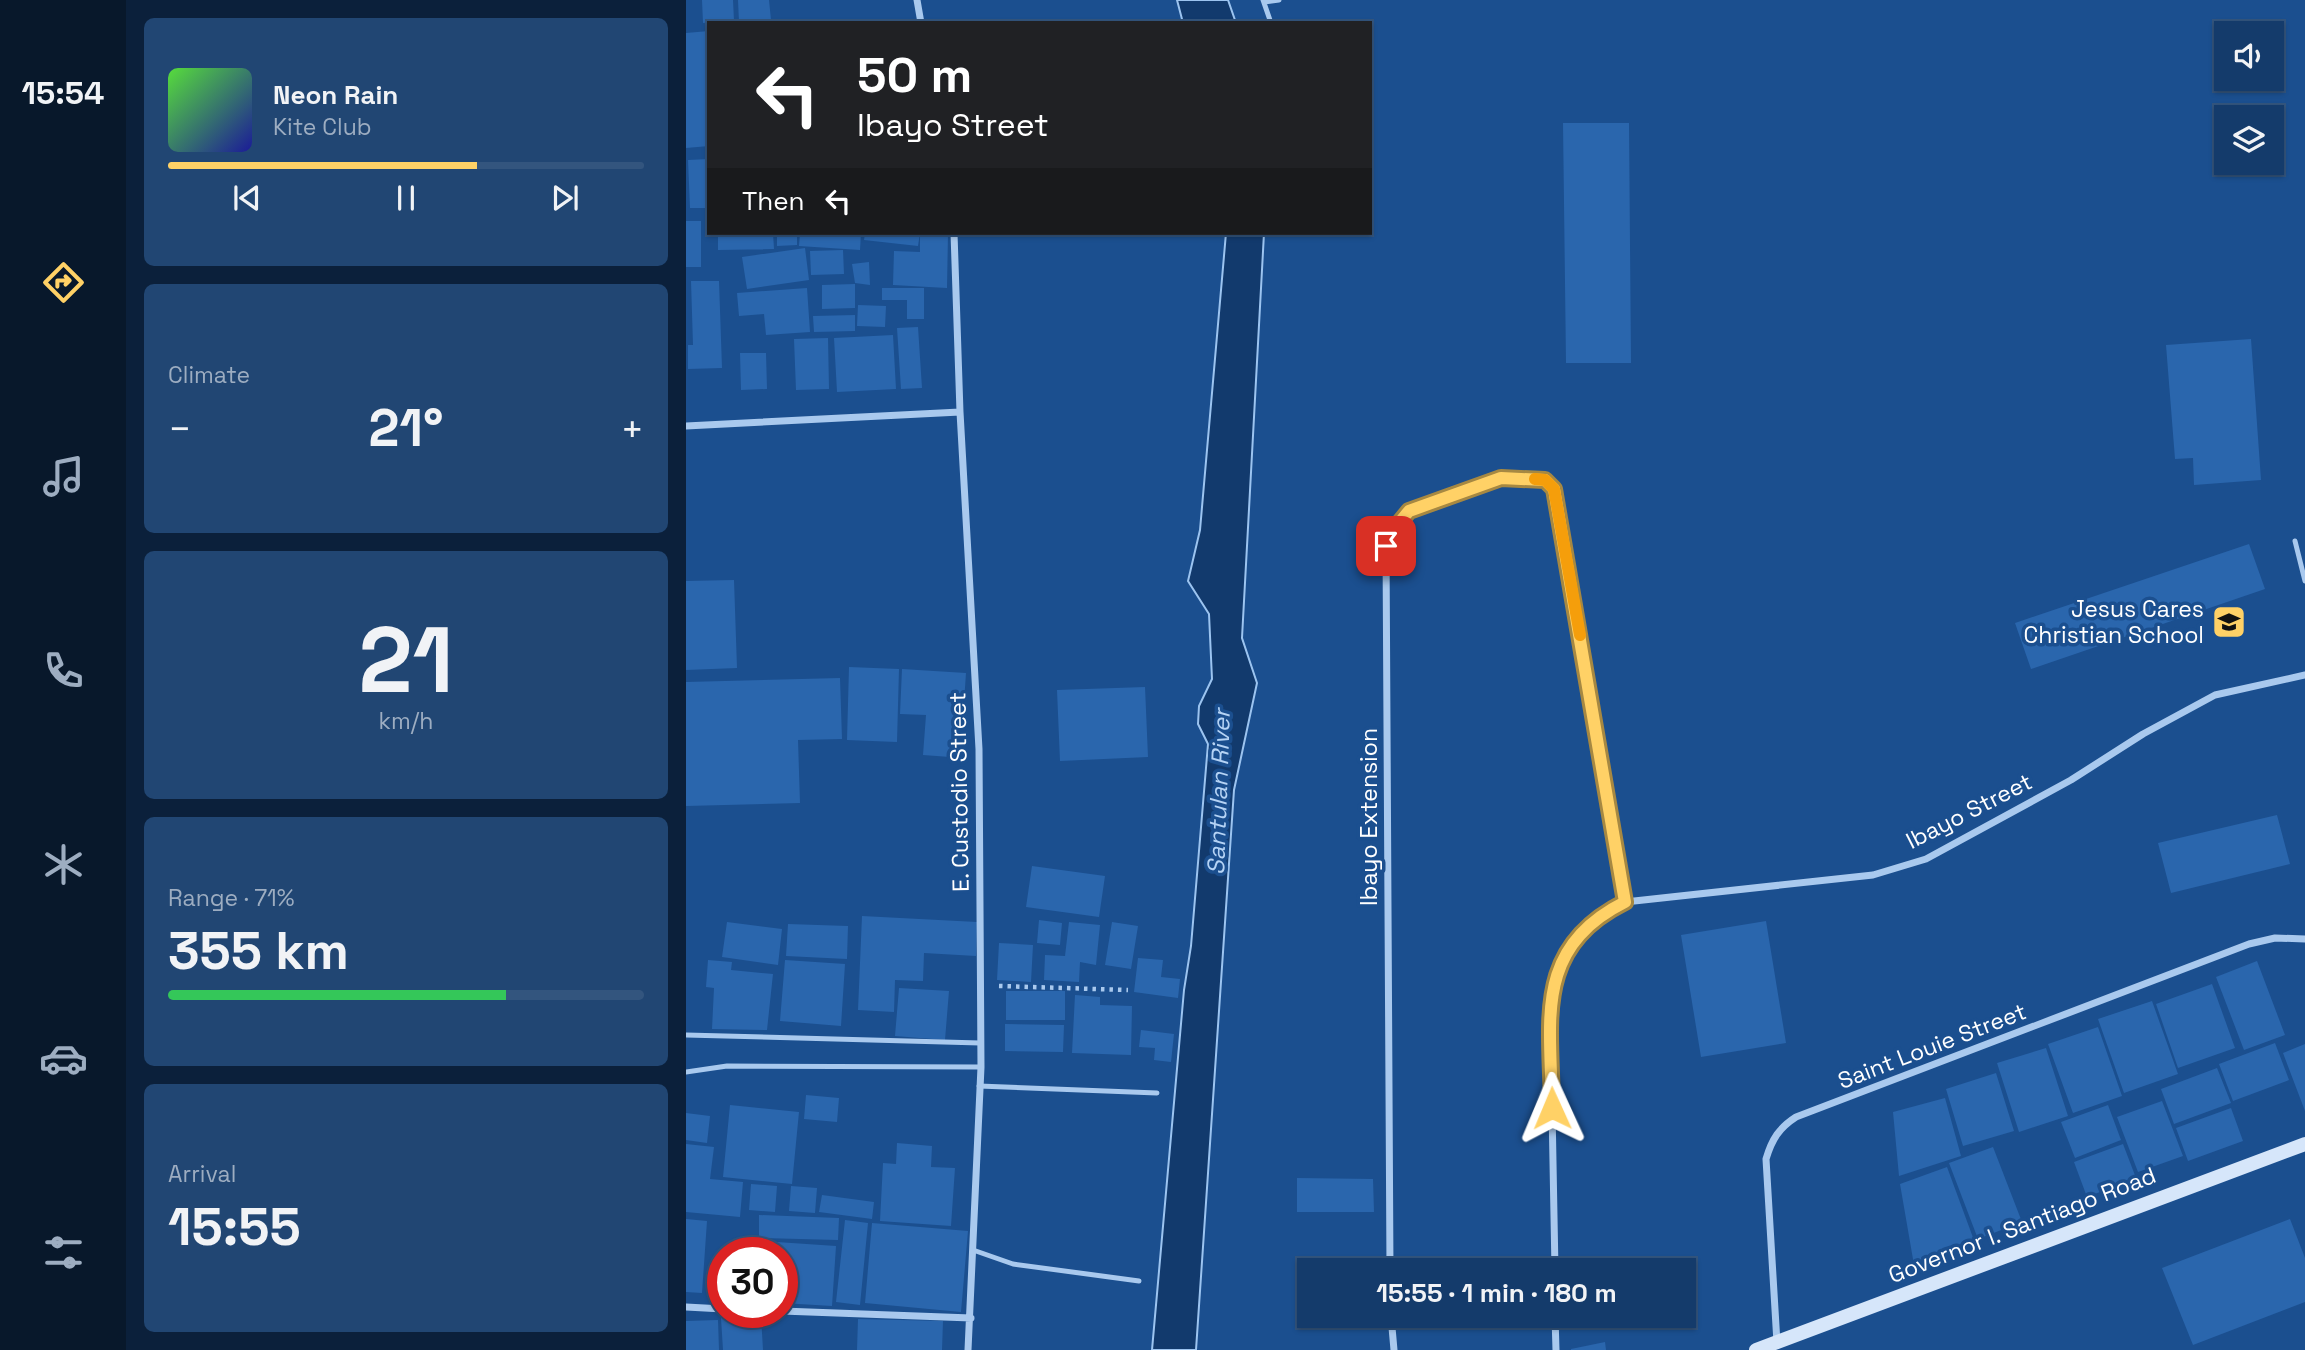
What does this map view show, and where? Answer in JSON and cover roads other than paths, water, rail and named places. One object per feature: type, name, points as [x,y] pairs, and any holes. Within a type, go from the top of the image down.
[{"type":"main road","name":"Governor I. Santiago Road","points":[[1756,1350],[1778,1346],[2305,1144]]},
{"type":"street","points":[[917,0],[920,21]]},
{"type":"street","name":"E. Custodio Street","points":[[954,235],[960,412],[979,749],[981,1067],[968,1350]]},
{"type":"street","points":[[686,426],[960,412]]},
{"type":"street","name":"Ibayo Extension","points":[[1390,1258],[1386,546],[1395,528],[1409,511],[1501,478],[1545,480],[1554,489],[1625,902]]},
{"type":"street","name":"Ibayo Street","points":[[1555,1258],[1550,1000],[1559,967],[1578,934],[1601,914],[1625,902],[1873,875],[1926,859],[2071,780],[2143,734],[2215,695],[2305,675]]},
{"type":"street","name":"Saint Louie Street","points":[[1778,1346],[1766,1159],[1775,1135],[1784,1125],[1797,1117],[2249,944],[2275,938],[2305,939]]},
{"type":"street","points":[[686,1307],[707,1308]]},
{"type":"street","points":[[798,1312],[971,1318]]},
{"type":"street","points":[[1392,1328],[1394,1350]]},
{"type":"street","points":[[1555,1328],[1556,1350]]},
{"type":"lane","points":[[1270,21],[1263,1],[1279,0]]},
{"type":"lane","points":[[2295,541],[2305,582]]},
{"type":"lane","points":[[686,1035],[980,1044]]},
{"type":"lane","points":[[686,1072],[727,1066],[981,1067]]},
{"type":"lane","points":[[979,1086],[1157,1093]]},
{"type":"lane","points":[[973,1250],[1013,1264],[1139,1281]]},
{"type":"water","points":[[1177,0],[1228,0],[1235,21],[1182,21]]},
{"type":"water","name":"Santulan River","points":[[1226,235],[1264,235],[1242,638],[1257,683],[1234,790],[1196,1350],[1152,1350],[1208,744],[1198,724],[1199,706],[1212,679],[1209,614],[1188,581],[1200,530]]},
{"type":"place","name":"Jesus Cares Christian School","points":[[2229,622]]}]
